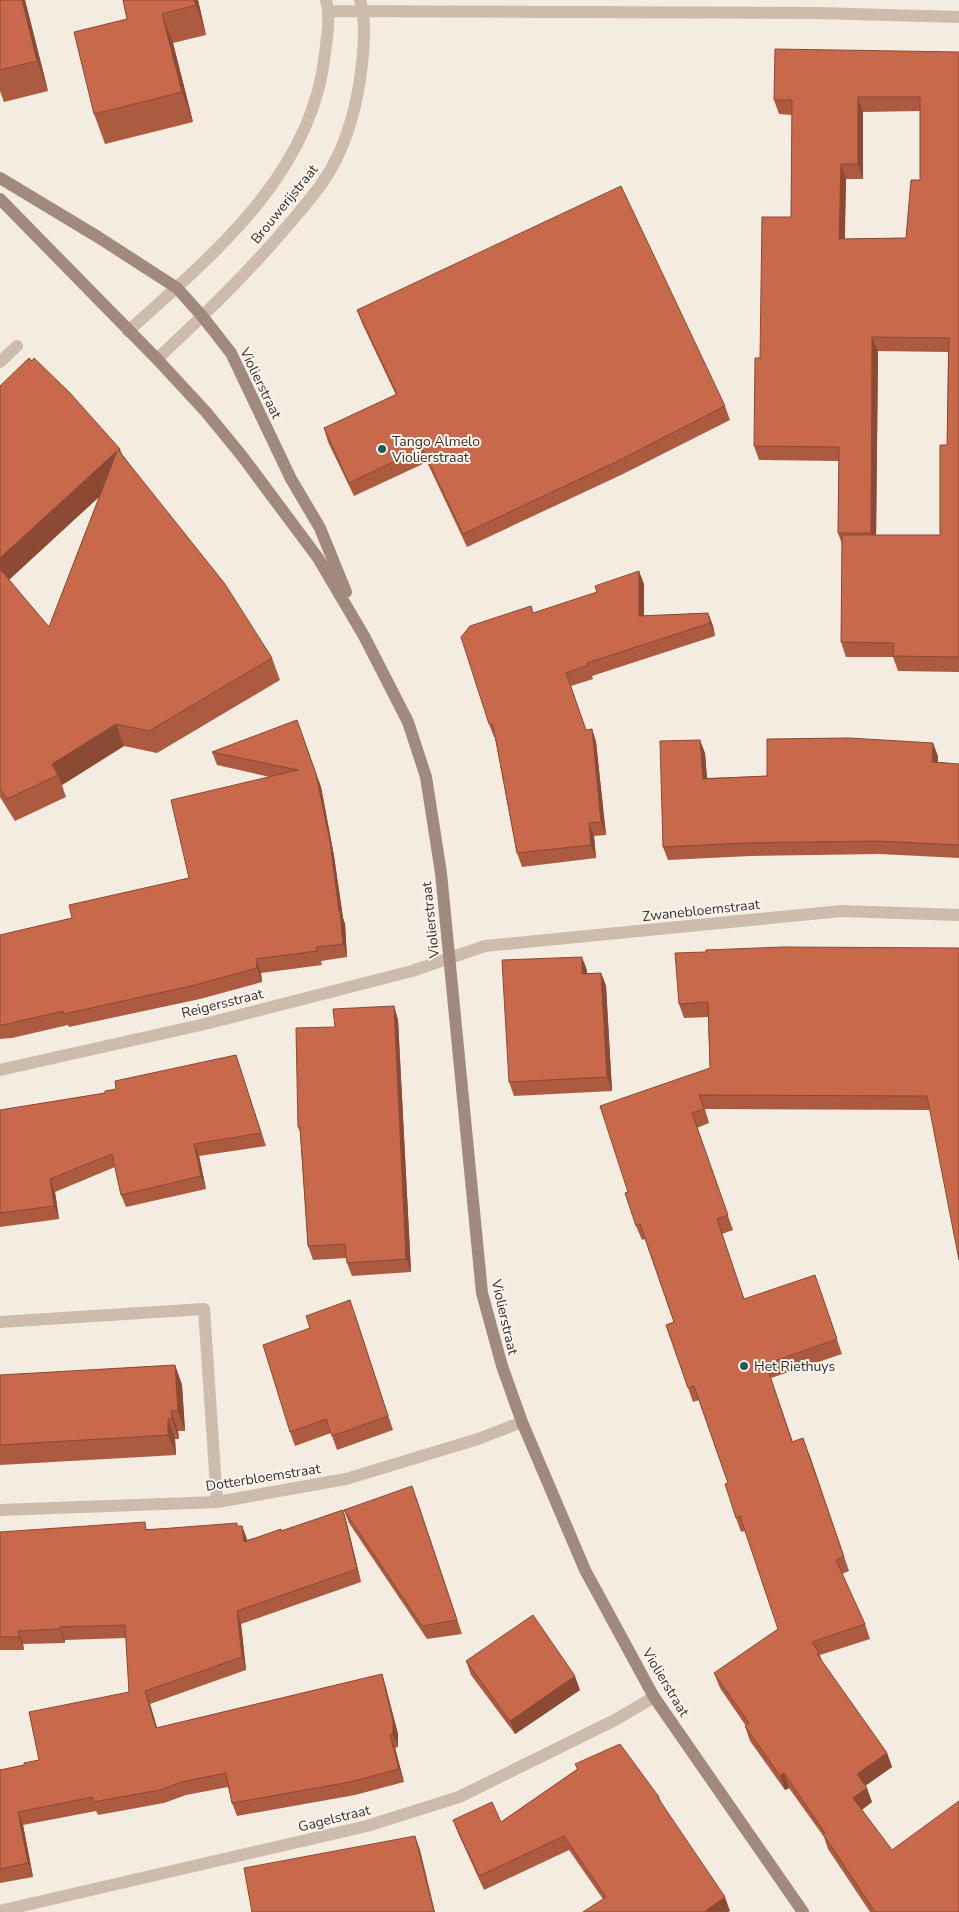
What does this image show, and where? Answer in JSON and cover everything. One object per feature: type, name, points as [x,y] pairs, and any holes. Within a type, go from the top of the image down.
[{"type":"main road","name":"Violierstraat","points":[[0,178],[98,237],[177,288],[202,316],[231,353],[291,478],[320,528],[364,636]]},
{"type":"main road","name":"Violierstraat","points":[[0,199],[157,359],[212,420],[284,510],[318,558],[364,636],[408,722],[426,777],[441,873],[482,1293],[502,1366],[522,1422],[585,1570],[654,1697],[803,1912]]},
{"type":"street","points":[[817,0],[817,13]]},
{"type":"street","points":[[328,6],[817,13],[959,17]]},
{"type":"street","name":"Brouwerijstraat","points":[[128,331],[216,252],[274,184],[302,134],[315,104],[324,68],[328,6]]},
{"type":"street","name":"Brouwerijstraat","points":[[157,359],[271,245],[311,198],[331,169],[348,133],[359,89],[364,45],[362,6]]},
{"type":"street","points":[[0,362],[17,346]]},
{"type":"street","name":"Zwanebloemstraat","points":[[449,958],[485,946],[842,911],[959,915]]},
{"type":"street","name":"Reigersstraat","points":[[0,1070],[205,1024],[412,971],[449,958]]},
{"type":"street","points":[[0,1322],[204,1309],[218,1502]]},
{"type":"street","name":"Dotterbloemstraat","points":[[0,1510],[218,1502],[346,1479],[478,1439],[522,1422]]},
{"type":"street","name":"Gagelstraat","points":[[0,1911],[367,1826],[459,1797],[615,1720],[654,1697]]},
{"type":"building","points":[[0,0],[22,0],[37,61],[0,70]]},
{"type":"building","points":[[123,0],[194,0],[196,5],[162,14],[182,92],[94,114],[74,32],[127,19]]},
{"type":"building","points":[[775,49],[959,52],[959,657],[893,656],[894,643],[841,642],[842,535],[940,535],[940,445],[947,445],[949,338],[872,337],[871,533],[838,533],[839,447],[754,446],[755,358],[760,358],[762,217],[791,217],[792,100],[774,100]],"holes":[[[858,97],[920,97],[920,180],[911,180],[906,238],[839,239],[841,164],[858,164]]]},
{"type":"building","points":[[621,186],[725,406],[618,461],[463,534],[422,448],[349,483],[324,428],[397,394],[357,310]]},
{"type":"building","points":[[29,358],[32,361],[34,358],[70,393],[120,449],[118,450],[225,584],[272,658],[149,731],[116,724],[52,764],[58,775],[7,799],[0,788],[0,569],[49,627],[117,451],[0,558],[0,386]]},
{"type":"building","points":[[639,571],[639,616],[708,613],[710,623],[587,663],[588,665],[566,673],[586,730],[592,729],[601,822],[589,823],[591,845],[517,853],[493,725],[489,724],[461,637],[470,626],[531,606],[533,613],[597,592],[595,586]]},
{"type":"building","points":[[297,720],[316,774],[330,842],[343,944],[316,947],[317,951],[256,959],[257,968],[195,985],[64,1014],[63,1011],[0,1025],[0,935],[72,918],[69,905],[189,878],[171,800],[298,770],[212,752]]},
{"type":"building","points":[[849,738],[933,743],[932,762],[959,764],[959,845],[875,841],[745,843],[663,847],[660,741],[700,740],[703,779],[767,776],[767,739]]},
{"type":"building","points":[[783,947],[959,948],[959,1260],[927,1096],[699,1095],[704,1109],[692,1113],[728,1215],[717,1219],[744,1299],[815,1275],[837,1339],[766,1364],[792,1442],[803,1438],[844,1557],[836,1560],[865,1624],[812,1642],[819,1653],[817,1654],[887,1753],[857,1774],[867,1788],[853,1798],[892,1850],[959,1801],[959,1912],[875,1912],[784,1773],[780,1776],[745,1726],[749,1723],[714,1673],[778,1629],[740,1516],[736,1518],[725,1484],[728,1483],[694,1386],[688,1388],[666,1325],[674,1322],[640,1224],[636,1226],[625,1193],[628,1192],[600,1106],[710,1068],[708,1002],[679,1004],[675,953]]},
{"type":"building","points":[[582,957],[582,974],[601,973],[607,1077],[509,1082],[502,960]]},
{"type":"building","points":[[394,1006],[406,1259],[347,1263],[345,1244],[308,1246],[300,1127],[298,1127],[296,1028],[335,1027],[333,1009]]},
{"type":"building","points":[[236,1055],[261,1133],[194,1144],[201,1176],[121,1195],[112,1154],[50,1179],[54,1206],[0,1213],[0,1110],[105,1093],[105,1091],[116,1089],[115,1081]]},
{"type":"building","points":[[350,1300],[388,1416],[332,1436],[326,1419],[290,1432],[263,1345],[310,1328],[306,1316]]},
{"type":"building","points":[[175,1365],[178,1411],[171,1411],[172,1419],[168,1419],[168,1435],[0,1445],[0,1375]]},
{"type":"building","points":[[412,1486],[457,1620],[422,1626],[344,1510]]},
{"type":"building","points":[[343,1510],[357,1569],[237,1611],[242,1657],[145,1691],[156,1728],[382,1674],[393,1721],[393,1734],[390,1735],[399,1769],[350,1782],[232,1803],[226,1773],[181,1782],[160,1790],[93,1802],[93,1797],[18,1812],[28,1863],[0,1869],[0,1770],[39,1760],[29,1712],[129,1692],[125,1625],[60,1627],[60,1629],[18,1631],[19,1637],[0,1637],[0,1532],[145,1522],[146,1530],[237,1523],[237,1526],[242,1526],[244,1542]]},
{"type":"building","points":[[533,1615],[575,1676],[510,1721],[466,1661]]},
{"type":"building","points":[[620,1744],[659,1797],[725,1897],[704,1912],[583,1912],[606,1897],[564,1836],[479,1876],[453,1820],[492,1802],[501,1822],[578,1769],[575,1764]]},
{"type":"building","points":[[415,1836],[434,1912],[252,1912],[244,1868]]},
{"type":"place","name":"Tango Almelo Violierstraat","points":[[382,449]]},
{"type":"place","name":"Het Riethuys","points":[[744,1366]]}]
